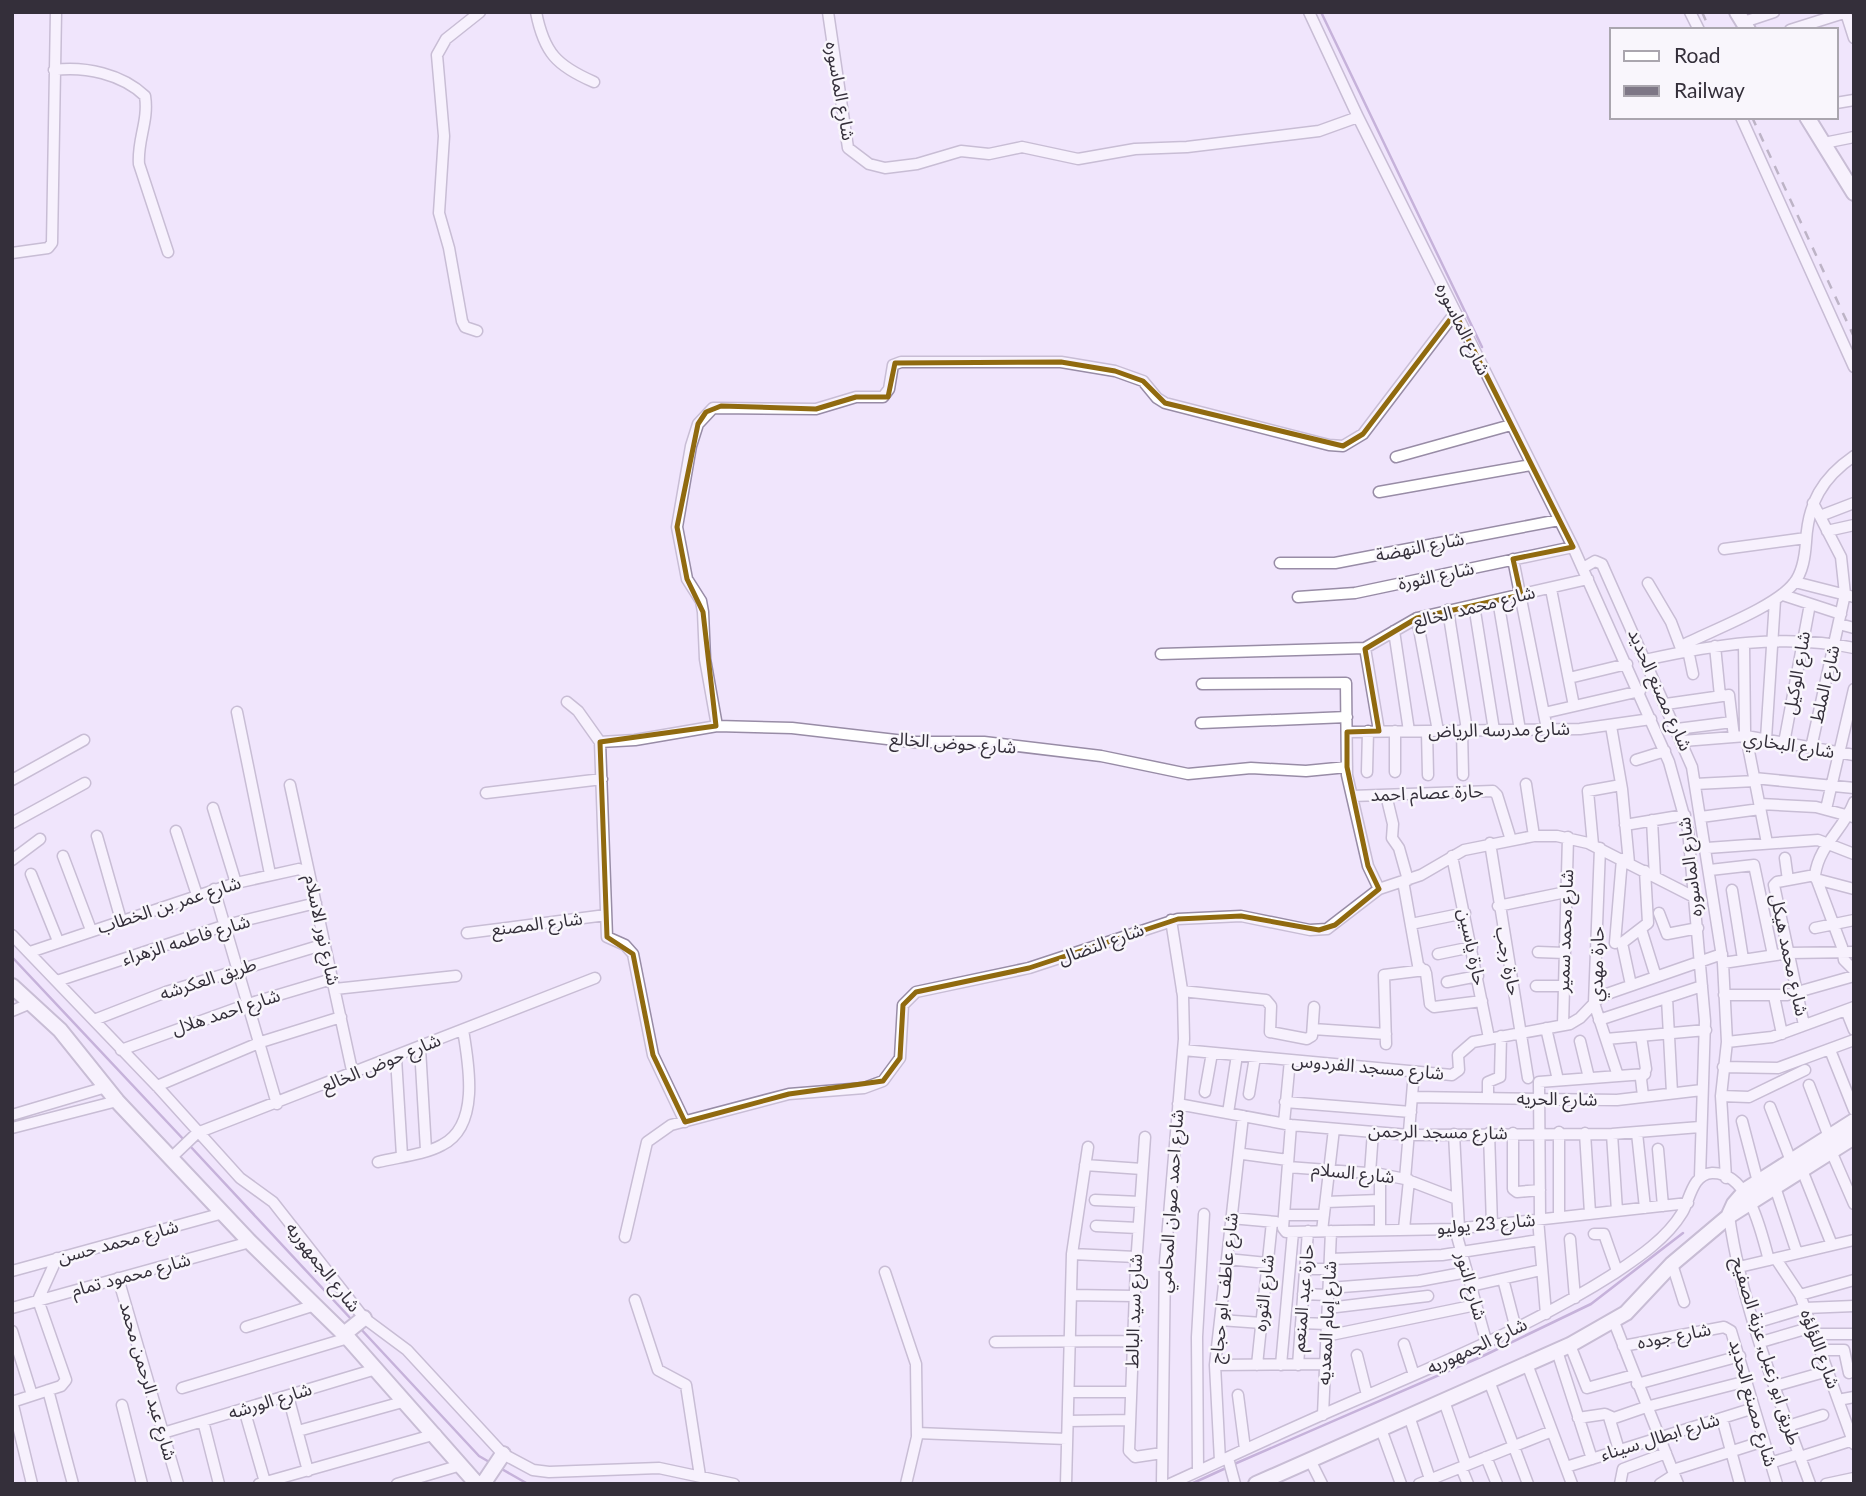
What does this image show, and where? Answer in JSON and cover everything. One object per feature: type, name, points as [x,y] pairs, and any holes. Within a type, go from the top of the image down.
[{"type":"main road","points":[[1808,119],[1849,174],[1854,193]]},
{"type":"main road","name":"شارع الجمهوريه","points":[[12,986],[60,1030],[117,1101],[176,1153],[223,1213],[312,1306],[353,1328],[376,1369],[461,1465],[482,1482]]},
{"type":"main road","name":"شارع الجمهوريه","points":[[1265,1482],[1564,1348],[1614,1322],[1672,1264],[1729,1216],[1748,1197],[1758,1182],[1797,1165],[1830,1144],[1854,1121]]},
{"type":"main road","name":"شارع الجمهوريه","points":[[1830,1144],[1854,1137]]},
{"type":"main road","name":"شارع الجمهوريه","points":[[1748,1197],[1775,1187],[1797,1165]]},
{"type":"main road","points":[[482,1482],[501,1457]]},
{"type":"street","points":[[12,253],[48,248],[52,243],[56,12]]},
{"type":"street","points":[[477,331],[465,327],[462,321],[449,248],[439,213],[444,136],[437,55],[446,39],[480,12]]},
{"type":"street","points":[[536,12],[544,45],[565,68],[594,82]]},
{"type":"street","name":"شارع الماسوره","points":[[828,12],[848,148],[869,164],[885,168],[917,164],[961,150],[989,154],[1022,147],[1079,159],[1135,149],[1186,147],[1319,131],[1357,117],[1573,547],[1665,751],[1685,815],[1701,961],[1706,1030],[1700,1177]]},
{"type":"street","points":[[1309,12],[1357,117]]},
{"type":"street","points":[[1690,12],[1698,28]]},
{"type":"street","points":[[1743,21],[1774,12]]},
{"type":"street","points":[[1796,28],[1846,12],[1854,38]]},
{"type":"street","points":[[54,70],[80,66],[121,80],[145,96],[148,116],[138,153],[139,164],[168,252]]},
{"type":"street","points":[[1742,119],[1854,367]]},
{"type":"street","points":[[1824,143],[1854,137]]},
{"type":"street","points":[[717,726],[705,659],[701,601],[687,579],[677,527],[691,446],[698,424],[713,408],[816,409],[856,397],[883,397],[889,389],[893,365],[901,362],[1061,362],[1136,376],[1166,403],[1329,445],[1343,446],[1363,434],[1455,313]]},
{"type":"street","points":[[1396,457],[1511,425]]},
{"type":"street","points":[[1684,649],[1779,598],[1796,582],[1803,563],[1813,502],[1819,487],[1829,475],[1854,456]]},
{"type":"street","points":[[1379,492],[1531,465]]},
{"type":"street","name":"شارع الملط","points":[[1811,748],[1840,619],[1849,596],[1849,575],[1813,502]]},
{"type":"street","points":[[1820,516],[1854,503]]},
{"type":"street","name":"شارع النهضة","points":[[1280,564],[1335,564],[1559,520]]},
{"type":"street","points":[[1827,531],[1854,525]]},
{"type":"street","points":[[1724,548],[1806,538]]},
{"type":"street","name":"شارع الثورة","points":[[1298,597],[1356,593],[1573,547]]},
{"type":"street","points":[[1513,559],[1547,729]]},
{"type":"street","name":"شارع مصنع الحديد","points":[[1583,568],[1599,561],[1683,741],[1695,785],[1707,848],[1722,959],[1727,1042],[1721,1096],[1727,1178]]},
{"type":"street","name":"شارع محمد الخالع","points":[[1365,648],[1417,618],[1588,579]]},
{"type":"street","points":[[1796,582],[1849,596]]},
{"type":"street","points":[[1648,583],[1684,649],[1693,674]]},
{"type":"street","points":[[1551,589],[1574,706]]},
{"type":"street","points":[[1779,598],[1810,604],[1854,628]]},
{"type":"street","points":[[1766,739],[1779,598]]},
{"type":"street","points":[[1498,600],[1520,730]]},
{"type":"street","name":"شارع الوكيل","points":[[1784,743],[1810,604]]},
{"type":"street","points":[[1474,605],[1494,730]]},
{"type":"street","points":[[1448,611],[1464,730],[1463,775]]},
{"type":"street","points":[[1417,618],[1438,731]]},
{"type":"street","points":[[1394,631],[1409,731]]},
{"type":"street","points":[[1645,660],[1684,649],[1744,644],[1803,642],[1854,649]]},
{"type":"street","points":[[1744,644],[1746,736],[1767,842]]},
{"type":"street","points":[[1715,646],[1720,696]]},
{"type":"street","points":[[1161,654],[1365,648],[1379,731]]},
{"type":"street","points":[[1569,678],[1627,664]]},
{"type":"street","points":[[1202,684],[1345,682],[1348,685],[1347,767],[1368,866],[1379,889]]},
{"type":"street","points":[[1826,810],[1854,688]]},
{"type":"street","points":[[1544,713],[1640,691]]},
{"type":"street","points":[[1666,704],[1730,696],[1734,737]]},
{"type":"street","points":[[568,702],[578,711],[600,742],[607,937],[625,945],[634,954],[653,1055],[685,1122]]},
{"type":"street","points":[[237,712],[270,874]]},
{"type":"street","points":[[1201,723],[1347,717]]},
{"type":"street","name":"شارع مدرسه الرياض","points":[[1347,732],[1547,729],[1611,726],[1651,719]]},
{"type":"street","points":[[1677,729],[1732,722]]},
{"type":"street","name":"شارع حوض الخالع","points":[[600,742],[635,740],[717,726],[839,731],[913,742],[984,742],[1101,756],[1188,774],[1251,768],[1306,771],[1347,767]]},
{"type":"street","points":[[1611,726],[1625,825],[1625,861],[1615,943]]},
{"type":"street","points":[[1395,731],[1395,772]]},
{"type":"street","points":[[1427,731],[1428,775]]},
{"type":"street","points":[[1367,772],[1368,732]]},
{"type":"street","name":"شارع البخاري","points":[[1683,741],[1746,736],[1854,755]]},
{"type":"street","points":[[12,780],[83,740]]},
{"type":"street","points":[[1636,760],[1665,751]]},
{"type":"street","points":[[486,793],[602,779]]},
{"type":"street","points":[[1695,785],[1754,779],[1854,788]]},
{"type":"street","points":[[12,823],[85,783]]},
{"type":"street","points":[[1526,784],[1534,836]]},
{"type":"street","name":"شارع نور الاسلام","points":[[290,785],[353,1074]]},
{"type":"street","name":"حارة مهدي","points":[[1618,1076],[1594,1003],[1597,846],[1587,792],[1621,785]]},
{"type":"street","name":"حارة عصام احمد","points":[[1352,796],[1493,791],[1497,795],[1511,840]]},
{"type":"street","points":[[1386,794],[1393,824],[1392,838],[1399,849],[1419,965],[1425,970],[1429,1002],[1433,1006],[1482,1001]]},
{"type":"street","points":[[1701,817],[1786,804],[1851,816]]},
{"type":"street","points":[[1853,804],[1851,816],[1827,842],[1817,863],[1815,877],[1832,923],[1849,951],[1844,960],[1854,970]]},
{"type":"street","points":[[213,808],[236,883]]},
{"type":"street","points":[[1625,825],[1685,815]]},
{"type":"street","points":[[1652,820],[1655,877]]},
{"type":"street","points":[[176,831],[197,895]]},
{"type":"street","points":[[97,835],[121,920]]},
{"type":"street","name":"شارع النضال","points":[[625,1237],[647,1142],[664,1128],[789,1094],[874,1085],[890,1074],[900,1058],[902,1012],[911,995],[1029,968],[1171,920],[1241,916],[1319,930],[1335,925],[1379,889],[1437,867],[1452,856],[1490,843],[1534,836],[1568,837],[1597,846],[1694,897]]},
{"type":"street","name":"شارع محمد سمير","points":[[1563,1026],[1568,837]]},
{"type":"street","points":[[12,860],[40,839]]},
{"type":"street","points":[[1707,848],[1803,839],[1827,842],[1854,854]]},
{"type":"street","name":"حارة رجب","points":[[1490,843],[1498,906],[1528,1078]]},
{"type":"street","points":[[64,856],[91,930]]},
{"type":"street","name":"حارة ياسين","points":[[1452,856],[1489,1038]]},
{"type":"street","points":[[1785,858],[1788,880],[1815,877],[1854,889]]},
{"type":"street","points":[[1710,870],[1754,865],[1773,955]]},
{"type":"street","name":"شارع عمر بن الخطاب","points":[[30,952],[214,889],[299,869],[309,874]]},
{"type":"street","points":[[1631,985],[1622,943],[1648,921],[1645,871]]},
{"type":"street","points":[[31,874],[58,942]]},
{"type":"street","name":"شارع محمد هيكل","points":[[1788,880],[1774,884],[1804,1025]]},
{"type":"street","points":[[214,889],[277,1104]]},
{"type":"street","points":[[1732,890],[1743,960]]},
{"type":"street","points":[[1498,906],[1566,892]]},
{"type":"street","name":"شارع فاطمه الزهراء","points":[[57,981],[226,925],[316,903]]},
{"type":"street","points":[[1411,924],[1465,913]]},
{"type":"street","points":[[1659,913],[1667,934],[1698,928]]},
{"type":"street","name":"شارع المصنع","points":[[467,933],[606,915]]},
{"type":"street","name":"شارع احمد صوان المحامي","points":[[1162,1484],[1164,1262],[1183,1050],[1182,991],[1171,920]]},
{"type":"street","points":[[1815,928],[1854,920]]},
{"type":"street","points":[[1641,929],[1656,977]]},
{"type":"street","name":"شارع الجمهوريه","points":[[12,935],[157,1086],[194,1136],[240,1178],[273,1202],[353,1328],[407,1350],[501,1457],[533,1470],[549,1472],[659,1468],[734,1484]]},
{"type":"street","name":"طريق العكرشه","points":[[94,1020],[166,992],[325,944]]},
{"type":"street","points":[[1438,954],[1472,947]]},
{"type":"street","name":"شارع مسجد الفردوس","points":[[1183,1050],[1414,1072],[1456,1073],[1460,1070],[1458,1055],[1465,1047],[1489,1038],[1563,1026],[1580,1018],[1601,996],[1701,961],[1849,951]]},
{"type":"street","points":[[1538,953],[1565,953]]},
{"type":"street","points":[[1312,1029],[1386,1039],[1384,975],[1425,970]]},
{"type":"street","name":"شارع احمد هلال","points":[[121,1049],[248,1004],[333,984],[456,976]]},
{"type":"street","points":[[1447,982],[1478,976]]},
{"type":"street","points":[[1724,995],[1774,996],[1854,976]]},
{"type":"street","name":"شارع حوض الخالع","points":[[176,1153],[194,1136],[595,978]]},
{"type":"street","points":[[1536,986],[1564,986]]},
{"type":"street","points":[[1599,1020],[1702,986]]},
{"type":"street","points":[[1182,991],[1268,1001],[1271,1006],[1269,1030],[1272,1033],[1307,1040],[1312,1036],[1314,1007]]},
{"type":"street","points":[[1774,996],[1782,1034]]},
{"type":"street","points":[[1667,998],[1672,1093]]},
{"type":"street","points":[[12,1011],[31,1003]]},
{"type":"street","points":[[1727,1042],[1757,1041],[1850,1008],[1854,1030]]},
{"type":"street","points":[[157,1086],[261,1042],[341,1017]]},
{"type":"street","points":[[1546,1028],[1558,1080]]},
{"type":"street","points":[[379,1162],[442,1146],[455,1135],[464,1121],[468,1105],[463,1030]]},
{"type":"street","points":[[1606,1039],[1706,1030]]},
{"type":"street","points":[[1488,1098],[1488,1082],[1500,1077],[1501,1036]]},
{"type":"street","points":[[1641,1036],[1645,1074],[1641,1079],[1643,1096]]},
{"type":"street","points":[[1723,1067],[1778,1068],[1854,1040]]},
{"type":"street","points":[[1580,1041],[1589,1078]]},
{"type":"street","points":[[420,1048],[425,1150]]},
{"type":"street","points":[[1829,1050],[1854,1110]]},
{"type":"street","points":[[1205,1091],[1212,1053]]},
{"type":"street","points":[[1228,1113],[1237,1055]]},
{"type":"street","points":[[1249,1094],[1255,1057]]},
{"type":"street","points":[[396,1058],[402,1156]]},
{"type":"street","points":[[1281,1365],[1288,1164],[1285,1102],[1290,1060]]},
{"type":"street","points":[[1721,1096],[1749,1097],[1805,1070]]},
{"type":"street","points":[[1404,1230],[1414,1072]]},
{"type":"street","points":[[1546,1314],[1539,1240],[1539,1082],[1645,1074]]},
{"type":"street","points":[[1809,1085],[1854,1204]]},
{"type":"street","points":[[12,1115],[106,1087]]},
{"type":"street","name":"شارع الحريه","points":[[1412,1097],[1618,1100],[1702,1090]]},
{"type":"street","points":[[12,1128],[117,1101]]},
{"type":"street","points":[[1285,1102],[1411,1112]]},
{"type":"street","name":"شارع مسجد الرحمن","points":[[1178,1104],[1287,1124],[1409,1135],[1539,1132],[1612,1134],[1700,1127]]},
{"type":"street","points":[[1770,1107],[1832,1245]]},
{"type":"street","name":"شارع عاطف ابو حجاج","points":[[1235,1484],[1226,1461],[1215,1365],[1243,1116]]},
{"type":"street","points":[[1742,1121],[1758,1182]]},
{"type":"street","name":"شارع إمام المعديه","points":[[1323,1415],[1330,1264],[1324,1215],[1334,1129]]},
{"type":"street","points":[[1373,1132],[1375,1174],[1380,1200],[1380,1230]]},
{"type":"street","points":[[1559,1132],[1559,1217]]},
{"type":"street","points":[[1585,1132],[1590,1213]]},
{"type":"street","points":[[1489,1133],[1492,1224]]},
{"type":"street","points":[[1513,1133],[1513,1189],[1540,1190]]},
{"type":"street","points":[[1637,1133],[1645,1208]]},
{"type":"street","name":"شارع النور","points":[[1454,1134],[1457,1229],[1487,1344]]},
{"type":"street","points":[[1612,1134],[1617,1210]]},
{"type":"street","name":"شارع سيد البالط","points":[[1145,1137],[1136,1257],[1129,1451],[1132,1456],[1162,1453]]},
{"type":"street","points":[[1066,1484],[1072,1254],[1088,1147]]},
{"type":"street","points":[[1658,1149],[1663,1206]]},
{"type":"street","name":"شارع السلام","points":[[1242,1154],[1288,1164],[1407,1180],[1457,1199]]},
{"type":"street","points":[[1085,1165],[1142,1169]]},
{"type":"street","points":[[1700,1177],[1711,1173],[1727,1178],[1748,1197]]},
{"type":"street","name":"شارع الجمهوريه","points":[[1170,1484],[1487,1344],[1575,1298],[1618,1271],[1670,1230],[1688,1203],[1694,1184],[1700,1177]]},
{"type":"street","points":[[1775,1187],[1797,1253]]},
{"type":"street","name":"شارع اللؤلؤه","points":[[1748,1197],[1772,1259],[1800,1295],[1838,1400],[1849,1416],[1853,1442]]},
{"type":"street","points":[[1094,1200],[1140,1202]]},
{"type":"street","points":[[1326,1202],[1380,1200]]},
{"type":"street","name":"شارع 23 يوليو","points":[[1286,1225],[1308,1231],[1457,1229],[1688,1203]]},
{"type":"street","name":"شارع محمد حسن","points":[[12,1270],[223,1213]]},
{"type":"street","points":[[1198,1471],[1198,1337],[1204,1214]]},
{"type":"street","points":[[1231,1217],[1286,1225],[1324,1215]]},
{"type":"street","name":"طريق ابو زعبل, عزبة الصفيح","points":[[1729,1216],[1739,1267],[1774,1386],[1810,1484]]},
{"type":"street","name":"شارع الثوره","points":[[1257,1365],[1272,1222]]},
{"type":"street","points":[[1096,1226],[1138,1228]]},
{"type":"street","name":"حارة عبد المنعم","points":[[1298,1365],[1308,1231]]},
{"type":"street","points":[[1594,1234],[1601,1232],[1605,1235],[1618,1271]]},
{"type":"street","points":[[1305,1269],[1330,1264],[1461,1252],[1539,1240]]},
{"type":"street","points":[[1570,1240],[1575,1298]]},
{"type":"street","points":[[1739,1267],[1854,1240]]},
{"type":"street","name":"شارع محمود تمام","points":[[12,1308],[250,1242]]},
{"type":"street","points":[[1072,1254],[1136,1257]]},
{"type":"street","points":[[32,1484],[12,1401],[64,1384],[66,1380],[38,1300],[57,1258]]},
{"type":"street","points":[[1227,1259],[1267,1263]]},
{"type":"street","points":[[1672,1264],[1684,1302]]},
{"type":"street","points":[[1471,1286],[1541,1270]]},
{"type":"street","points":[[885,1272],[916,1364],[917,1433],[906,1484]]},
{"type":"street","points":[[1303,1294],[1419,1281],[1467,1272]]},
{"type":"street","name":"شارع عبد الرحمن محمد","points":[[117,1278],[178,1484]]},
{"type":"street","points":[[1503,1279],[1516,1329]]},
{"type":"street","points":[[1800,1295],[1854,1280]]},
{"type":"street","points":[[1071,1295],[1135,1296]]},
{"type":"street","points":[[1328,1308],[1428,1296]]},
{"type":"street","points":[[635,1300],[659,1370],[686,1385],[700,1476]]},
{"type":"street","points":[[1326,1336],[1476,1305]]},
{"type":"street","points":[[246,1327],[312,1306]]},
{"type":"street","points":[[1755,1323],[1805,1308],[1854,1306]]},
{"type":"street","points":[[1220,1320],[1262,1323]]},
{"type":"street","points":[[1301,1322],[1327,1324]]},
{"type":"street","points":[[1614,1322],[1675,1476]]},
{"type":"street","name":"شارع مصنع الحديد","points":[[1724,1327],[1733,1333],[1774,1483]]},
{"type":"street","name":"شارع جوده","points":[[1623,1346],[1724,1327]]},
{"type":"street","points":[[183,1388],[353,1328]]},
{"type":"street","points":[[1761,1342],[1813,1330],[1854,1334]]},
{"type":"street","points":[[12,1331],[32,1395]]},
{"type":"street","points":[[995,1342],[1133,1341]]},
{"type":"street","points":[[1404,1344],[1414,1375]]},
{"type":"street","points":[[1564,1348],[1587,1388],[1740,1356]]},
{"type":"street","points":[[1564,1348],[1578,1418],[1591,1459]]},
{"type":"street","points":[[1774,1386],[1829,1374],[1851,1373],[1844,1350],[1820,1350]]},
{"type":"street","points":[[1357,1355],[1367,1395]]},
{"type":"street","points":[[1215,1365],[1325,1364]]},
{"type":"street","points":[[1527,1364],[1572,1484]]},
{"type":"street","name":"شارع الورشه","points":[[163,1433],[376,1369]]},
{"type":"street","points":[[1489,1381],[1528,1484]]},
{"type":"street","points":[[1578,1418],[1604,1414],[1614,1418],[1747,1381]]},
{"type":"street","points":[[48,1390],[73,1484]]},
{"type":"street","points":[[1069,1392],[1131,1392]]},
{"type":"street","points":[[1238,1395],[1245,1449]]},
{"type":"street","points":[[288,1396],[308,1471]]},
{"type":"street","points":[[1838,1400],[1854,1396]]},
{"type":"street","points":[[298,1431],[406,1401]]},
{"type":"street","points":[[1444,1401],[1468,1484]]},
{"type":"street","points":[[122,1405],[142,1484]]},
{"type":"street","name":"شارع ابطال سيناء","points":[[1566,1466],[1754,1408]]},
{"type":"street","points":[[243,1409],[262,1483],[436,1434]]},
{"type":"street","points":[[1788,1426],[1823,1415]]},
{"type":"street","points":[[1409,1416],[1436,1480]]},
{"type":"street","points":[[1609,1417],[1619,1450]]},
{"type":"street","points":[[1722,1418],[1740,1484]]},
{"type":"street","points":[[1068,1421],[1130,1420]]},
{"type":"street","points":[[203,1421],[219,1484]]},
{"type":"street","points":[[1381,1429],[1401,1484]]},
{"type":"street","points":[[1419,1484],[1436,1480],[1552,1431]]},
{"type":"street","points":[[917,1433],[1067,1439]]},
{"type":"street","points":[[1660,1484],[1731,1451],[1763,1441]]},
{"type":"street","points":[[1770,1463],[1853,1442]]},
{"type":"street","points":[[1620,1484],[1623,1469],[1666,1453]]},
{"type":"street","points":[[1486,1457],[1497,1484]]},
{"type":"street","points":[[1310,1460],[1322,1484]]},
{"type":"street","points":[[397,1484],[461,1465]]},
{"type":"street","points":[[1826,1484],[1854,1478]]},
{"type":"highlighted area","points":[[1455,313],[1573,547],[1513,559],[1521,595],[1417,618],[1365,649],[1379,731],[1347,732],[1347,767],[1368,866],[1379,889],[1335,925],[1319,930],[1241,916],[1178,919],[1029,968],[916,992],[903,1005],[900,1058],[883,1081],[789,1094],[685,1122],[653,1055],[633,954],[607,937],[600,742],[716,726],[703,612],[687,579],[677,527],[698,424],[706,412],[721,406],[816,409],[856,397],[888,397],[895,363],[1061,362],[1115,371],[1143,381],[1165,403],[1343,446],[1363,434]]},
{"type":"waterway","points":[[1321,12],[1482,347]]},
{"type":"waterway","points":[[12,957],[185,1141]]},
{"type":"waterway","points":[[190,1146],[352,1320]]},
{"type":"waterway","points":[[1232,1465],[1483,1356],[1591,1304],[1683,1233]]},
{"type":"waterway","points":[[359,1327],[479,1456],[491,1463]]},
{"type":"waterway","points":[[500,1468],[528,1484]]},
{"type":"waterway","points":[[1191,1484],[1226,1468]]},
{"type":"railway","points":[[1702,12],[1709,28]]},
{"type":"railway","points":[[1753,119],[1854,337]]}]
